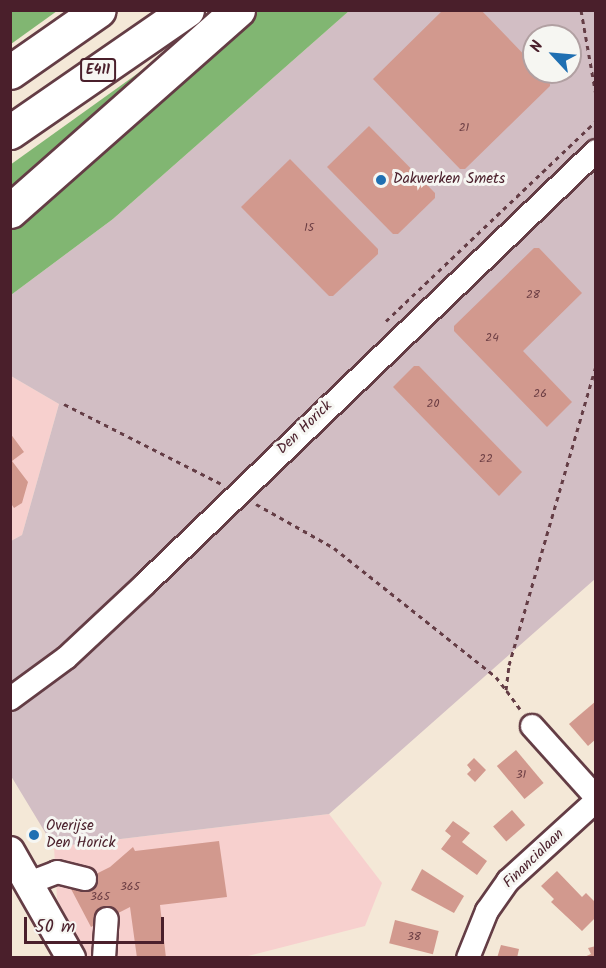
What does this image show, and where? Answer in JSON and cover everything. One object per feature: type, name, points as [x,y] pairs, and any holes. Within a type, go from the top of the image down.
[{"type":"highway","points":[[10,72],[99,10]]},
{"type":"highway","name":"E411","points":[[10,132],[187,10]]},
{"type":"highway","points":[[10,211],[238,10]]},
{"type":"main road","points":[[10,850],[71,957]]},
{"type":"street","name":"Den Horick","points":[[10,699],[66,658],[596,151]]},
{"type":"street","points":[[532,726],[596,799]]},
{"type":"street","name":"Financialaan","points":[[468,957],[487,911],[508,881],[596,799]]},
{"type":"street","points":[[29,883],[57,872],[85,879]]},
{"type":"street","points":[[104,957],[107,919]]},
{"type":"path","points":[[580,10],[596,94]]},
{"type":"path","points":[[506,690],[512,654],[596,366]]},
{"type":"path","points":[[64,404],[238,493],[334,548],[496,677],[532,726]]},
{"type":"shaded area","points":[[349,11],[595,11],[595,579],[329,814],[54,847],[11,776],[11,541],[22,535],[59,404],[11,376],[11,295],[113,219]]},
{"type":"shaded area","points":[[11,376],[59,404],[22,535],[11,541]]},
{"type":"shaded area","points":[[329,814],[382,883],[365,926],[244,957],[87,957],[57,899],[54,847]]},
{"type":"green space","points":[[11,10],[57,10],[57,11],[11,44]]},
{"type":"green space","points":[[258,11],[349,11],[113,219],[11,295],[11,231],[129,120]]},
{"type":"green space","points":[[169,51],[11,202],[10,165]]},
{"type":"building","points":[[443,10],[481,10],[522,53],[522,84],[550,84],[550,86],[465,169],[460,169],[373,79]]},
{"type":"building","name":"Dakwerken Smets","points":[[369,126],[435,193],[435,198],[398,234],[393,234],[327,167]]},
{"type":"building","points":[[290,159],[378,249],[378,254],[333,296],[329,296],[241,207]]},
{"type":"building","points":[[534,248],[539,248],[582,293],[523,351],[572,402],[547,427],[454,331],[454,326]]},
{"type":"building","points":[[414,366],[419,366],[522,472],[499,496],[393,387]]},
{"type":"building","points":[[10,433],[24,452],[12,461],[28,482],[22,503],[14,508],[10,502]]},
{"type":"building","points":[[596,701],[596,739],[588,746],[569,724]]},
{"type":"building","points":[[516,750],[544,783],[524,799],[497,766]]},
{"type":"building","points":[[474,758],[486,770],[475,782],[467,774],[471,770],[467,765]]},
{"type":"building","points":[[512,810],[525,825],[506,841],[493,826]]},
{"type":"building","points":[[453,821],[470,833],[462,842],[487,861],[477,875],[441,849],[451,836],[445,831]]},
{"type":"building","points":[[219,841],[227,897],[160,905],[166,958],[137,958],[130,907],[91,927],[70,887],[110,867],[133,847],[135,851]]},
{"type":"building","points":[[422,869],[464,896],[454,913],[411,890]]},
{"type":"building","points":[[557,871],[582,897],[586,893],[596,903],[596,917],[582,931],[551,902],[554,899],[541,886]]},
{"type":"building","points":[[395,920],[439,931],[433,954],[389,943]]},
{"type":"building","points":[[501,945],[519,949],[517,958],[497,958]]},
{"type":"building","points":[[596,946],[596,958],[582,958],[591,954],[588,948]]},
{"type":"place","name":"Dakwerken Smets","points":[[381,180]]},
{"type":"place","name":"Overijse Den Horick","points":[[34,835]]}]
